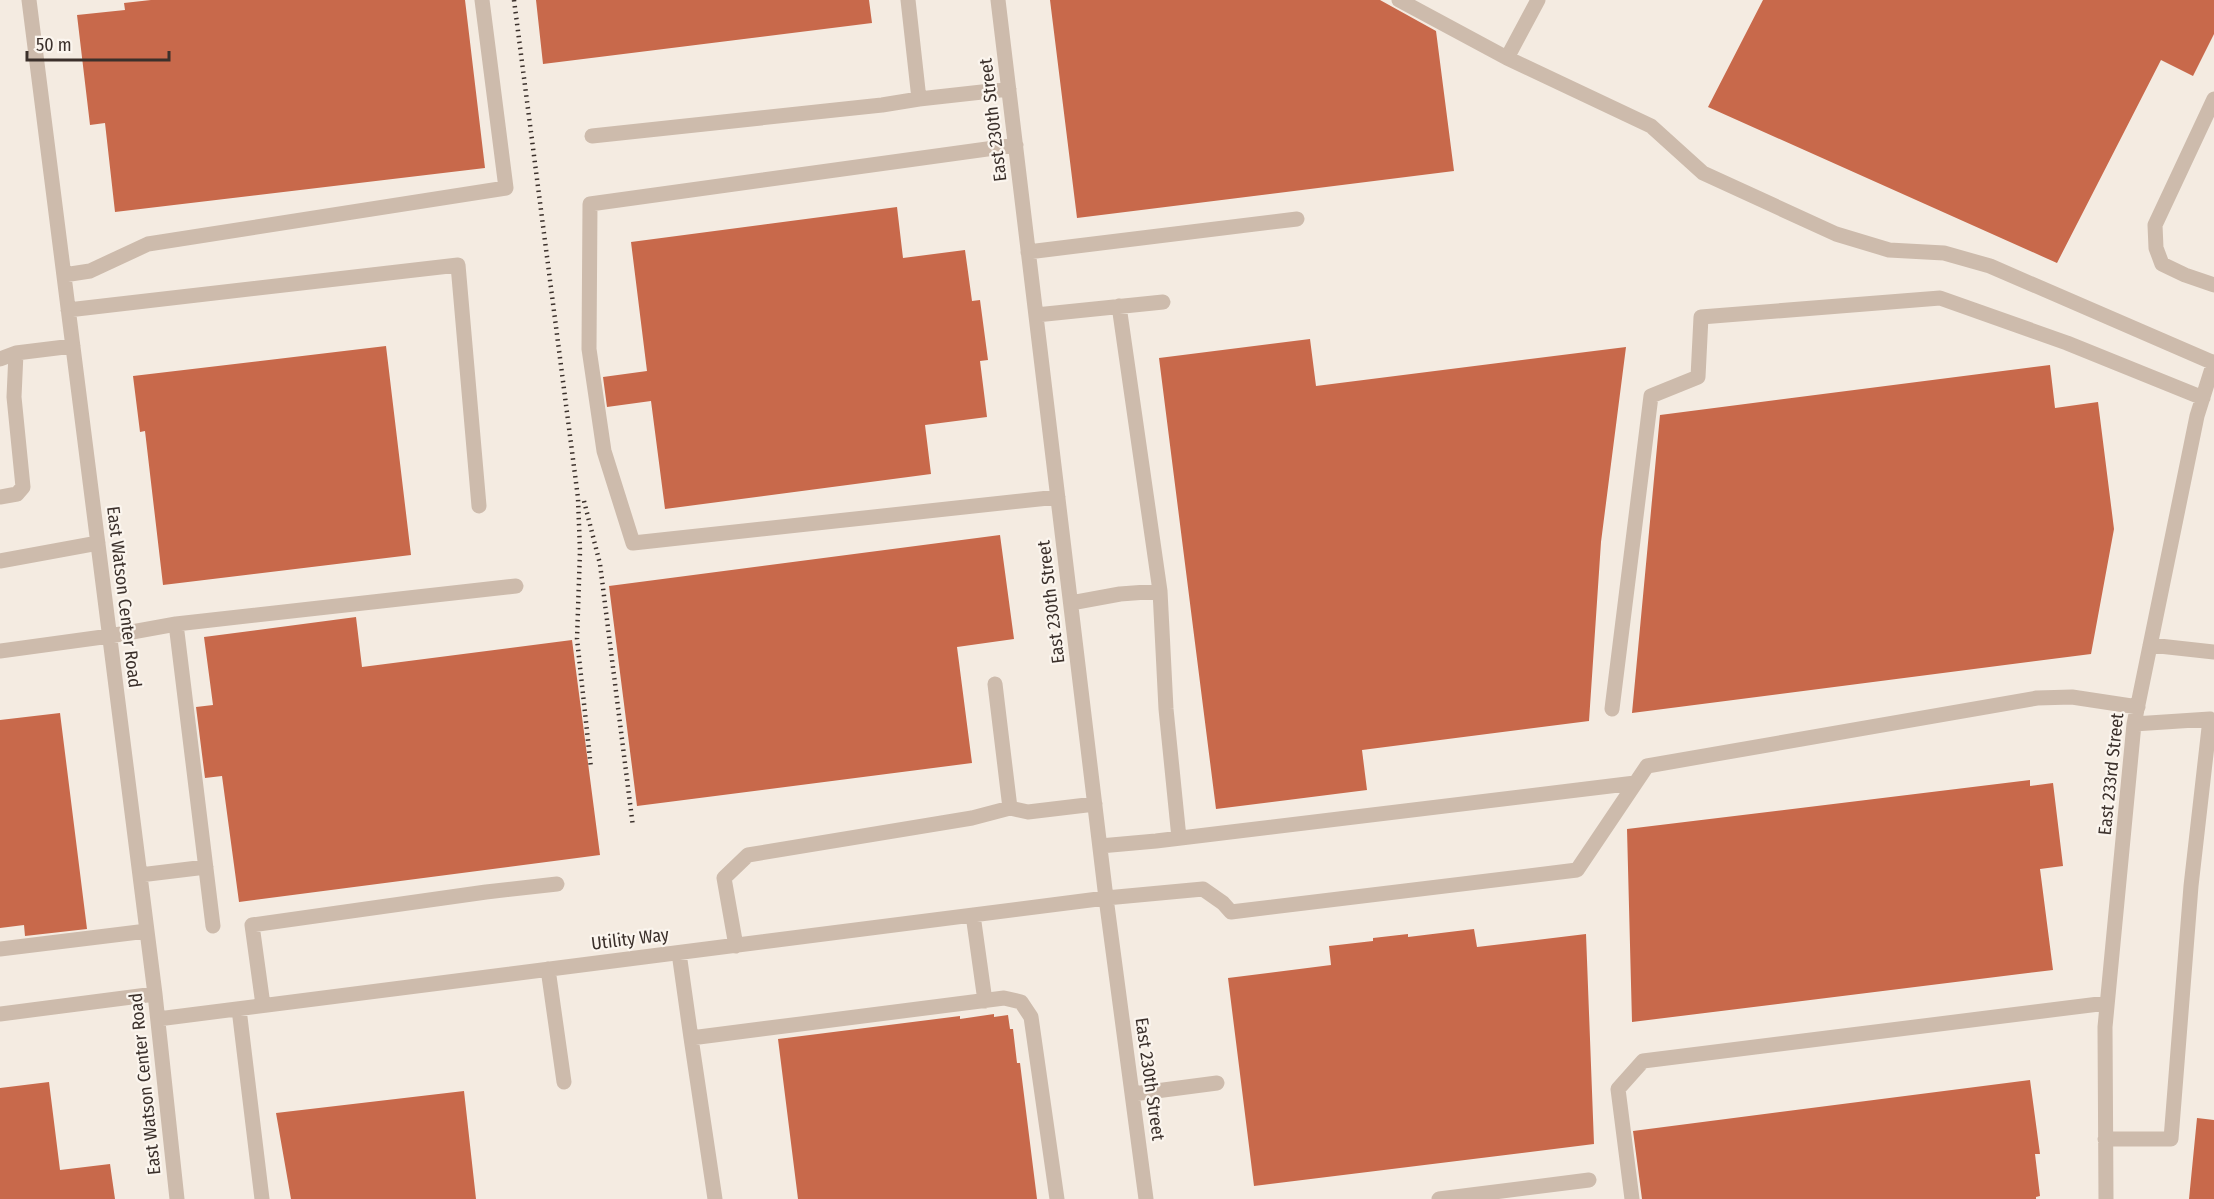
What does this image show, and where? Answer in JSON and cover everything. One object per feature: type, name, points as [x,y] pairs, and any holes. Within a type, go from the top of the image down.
[{"type":"street","name":"East Watson Center Road","points":[[29,0],[155,994],[177,1199]]},
{"type":"street","points":[[64,275],[90,271],[148,244],[506,188],[483,0]]},
{"type":"street","points":[[908,0],[919,99]]},
{"type":"street","name":"East 230th Street","points":[[998,0],[1106,898],[1146,1199]]},
{"type":"street","points":[[1399,0],[1508,58],[1651,126],[1703,173],[1836,234],[1889,250],[1944,253],[1990,266],[2214,362]]},
{"type":"street","points":[[1508,58],[1538,0]]},
{"type":"street","points":[[592,136],[1009,89]]},
{"type":"street","points":[[2214,99],[2155,225],[2156,248],[2162,264],[2214,285]]},
{"type":"street","points":[[1016,145],[590,204],[589,349],[604,451],[633,543],[1058,497]]},
{"type":"street","points":[[1028,252],[1297,219]]},
{"type":"street","points":[[68,310],[458,265],[479,506]]},
{"type":"street","points":[[1612,709],[1651,396],[1698,377],[1701,317],[1940,298],[2208,390]]},
{"type":"street","points":[[1036,315],[1163,302]]},
{"type":"street","points":[[1119,306],[1160,591],[1166,709],[1179,838]]},
{"type":"street","points":[[0,359],[16,353],[73,346]]},
{"type":"street","points":[[0,497],[17,494],[23,486],[7,399],[16,353]]},
{"type":"street","name":"East 233rd Street","points":[[2106,1199],[2104,1027],[2134,724],[2197,416],[2208,390],[2214,362]]},
{"type":"street","points":[[0,561],[98,543]]},
{"type":"street","points":[[0,651],[110,636],[176,624],[516,586]]},
{"type":"street","points":[[1071,603],[1120,594],[1160,591]]},
{"type":"street","points":[[176,624],[213,926]]},
{"type":"street","points":[[2150,645],[2214,652]]},
{"type":"street","points":[[995,684],[1010,808]]},
{"type":"street","name":"Utility Way","points":[[158,1019],[1106,898],[1203,889],[1223,903],[1231,912],[1577,870],[1647,766],[2037,698],[2072,697],[2138,707]]},
{"type":"street","points":[[2106,1139],[2171,1139],[2191,886],[2212,719],[2134,724]]},
{"type":"street","points":[[1100,846],[1635,783]]},
{"type":"street","points":[[736,946],[724,878],[748,855],[972,818],[1010,808],[1028,812],[1095,804]]},
{"type":"street","points":[[140,875],[206,867]]},
{"type":"street","points":[[263,1005],[252,925],[557,884]]},
{"type":"street","points":[[973,915],[985,1001]]},
{"type":"street","points":[[0,949],[147,931]]},
{"type":"street","points":[[679,953],[715,1199]]},
{"type":"street","points":[[548,969],[564,1082]]},
{"type":"street","points":[[0,1014],[155,994]]},
{"type":"street","points":[[691,1038],[1004,998],[1021,1002],[1031,1017],[1057,1199]]},
{"type":"street","points":[[1632,1199],[1618,1089],[1643,1061],[2107,1003]]},
{"type":"street","points":[[239,1009],[262,1199]]},
{"type":"street","points":[[1133,1094],[1217,1083]]},
{"type":"street","points":[[1439,1199],[1588,1180]]},
{"type":"building","points":[[151,0],[465,0],[485,168],[115,212],[105,123],[90,125],[77,15],[125,10],[124,3]]},
{"type":"building","points":[[536,0],[869,0],[872,23],[543,64]]},
{"type":"building","points":[[1050,0],[1380,0],[1436,31],[1454,171],[1077,218]]},
{"type":"building","points":[[1763,0],[2214,0],[2214,34],[2193,76],[2161,60],[2057,263],[1708,107]]},
{"type":"building","points":[[897,207],[903,258],[965,250],[972,301],[980,300],[988,360],[980,361],[987,417],[925,425],[931,474],[665,509],[651,401],[607,407],[603,377],[647,371],[631,242]]},
{"type":"building","points":[[1310,339],[1316,386],[1626,347],[1601,542],[1589,721],[1362,750],[1367,790],[1216,809],[1159,358]]},
{"type":"building","points":[[386,346],[411,555],[163,585],[145,431],[140,432],[133,376]]},
{"type":"building","points":[[2050,365],[2055,408],[2098,402],[2114,529],[2091,654],[1632,713],[1660,415]]},
{"type":"building","points":[[1000,535],[1014,639],[957,647],[972,763],[637,806],[609,586]]},
{"type":"building","points":[[356,617],[362,667],[572,640],[600,855],[239,902],[222,776],[205,778],[196,707],[213,705],[204,637]]},
{"type":"building","points":[[60,713],[87,929],[25,936],[24,925],[0,928],[0,720]]},
{"type":"building","points":[[2030,780],[2030,786],[2053,783],[2063,866],[2040,869],[2053,970],[1632,1022],[1627,829]]},
{"type":"building","points":[[1474,929],[1477,947],[1586,934],[1594,1144],[1254,1186],[1228,978],[1331,965],[1329,946],[1373,941],[1373,938],[1408,934],[1408,937]]},
{"type":"building","points":[[994,1014],[994,1017],[1008,1015],[1010,1029],[1013,1029],[1017,1063],[1020,1063],[1037,1199],[798,1199],[778,1039],[960,1016],[960,1019]]},
{"type":"building","points":[[2030,1080],[2040,1154],[2035,1154],[2040,1196],[2036,1199],[1642,1199],[1633,1131]]},
{"type":"building","points":[[49,1082],[60,1170],[110,1164],[115,1199],[0,1199],[0,1088]]},
{"type":"building","points":[[464,1091],[476,1199],[291,1199],[276,1113]]},
{"type":"building","points":[[2197,1118],[2214,1120],[2214,1199],[2189,1199]]},
{"type":"railway","points":[[514,0],[578,498],[580,551],[577,639],[591,768]]},
{"type":"railway","points":[[584,501],[600,564],[633,827]]}]
